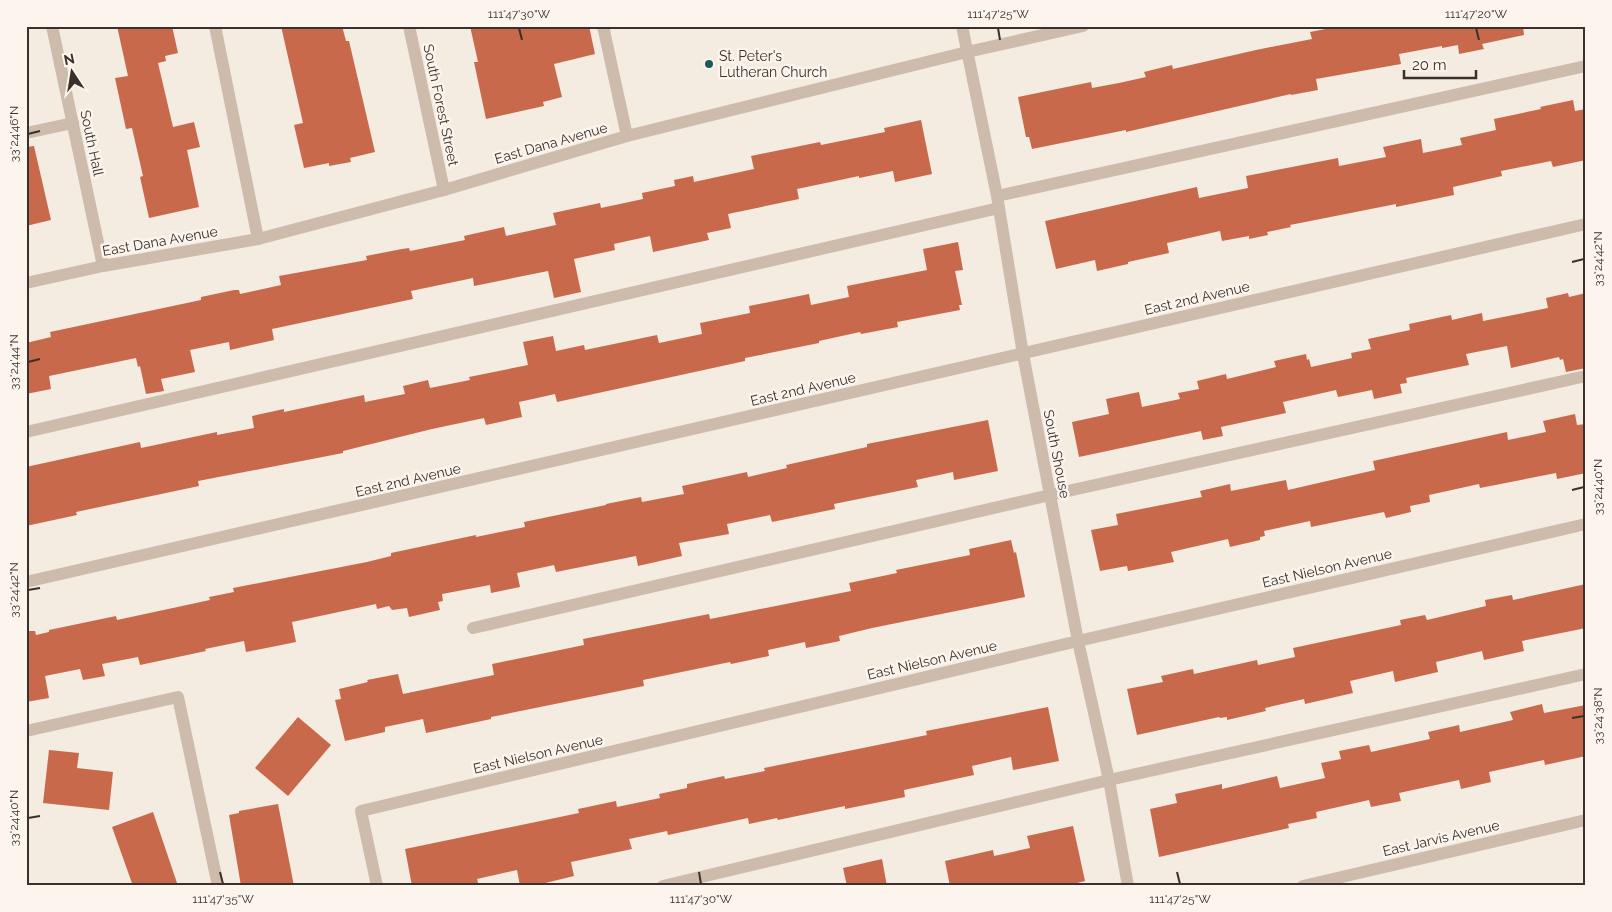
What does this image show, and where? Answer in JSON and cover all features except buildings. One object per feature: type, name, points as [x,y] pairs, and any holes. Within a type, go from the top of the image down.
[{"type":"street","name":"South Hall","points":[[52,26],[103,266]]},
{"type":"street","points":[[215,26],[258,239]]},
{"type":"street","name":"South Forest Street","points":[[409,26],[444,190]]},
{"type":"street","points":[[603,26],[627,136]]},
{"type":"street","name":"South Shouse","points":[[962,26],[998,202],[1023,354],[1078,641],[1109,780],[1128,886]]},
{"type":"street","name":"East Dana Avenue","points":[[26,284],[103,266],[258,239],[444,190],[627,136],[967,52],[1082,26]]},
{"type":"street","points":[[26,432],[998,202],[1586,66]]},
{"type":"street","points":[[26,133],[73,123]]},
{"type":"street","name":"East 2nd Avenue","points":[[26,582],[1586,224]]},
{"type":"street","points":[[473,628],[1050,495],[1586,376]]},
{"type":"street","name":"East Nielson Avenue","points":[[377,886],[361,811],[1078,641],[1586,524]]},
{"type":"street","points":[[663,886],[1109,780],[1586,674]]},
{"type":"street","points":[[26,730],[178,697],[218,886]]},
{"type":"street","name":"East Jarvis Avenue","points":[[1303,886],[1586,820]]},
{"type":"place","name":"St. Peter's Lutheran Church","points":[[709,64]]}]
